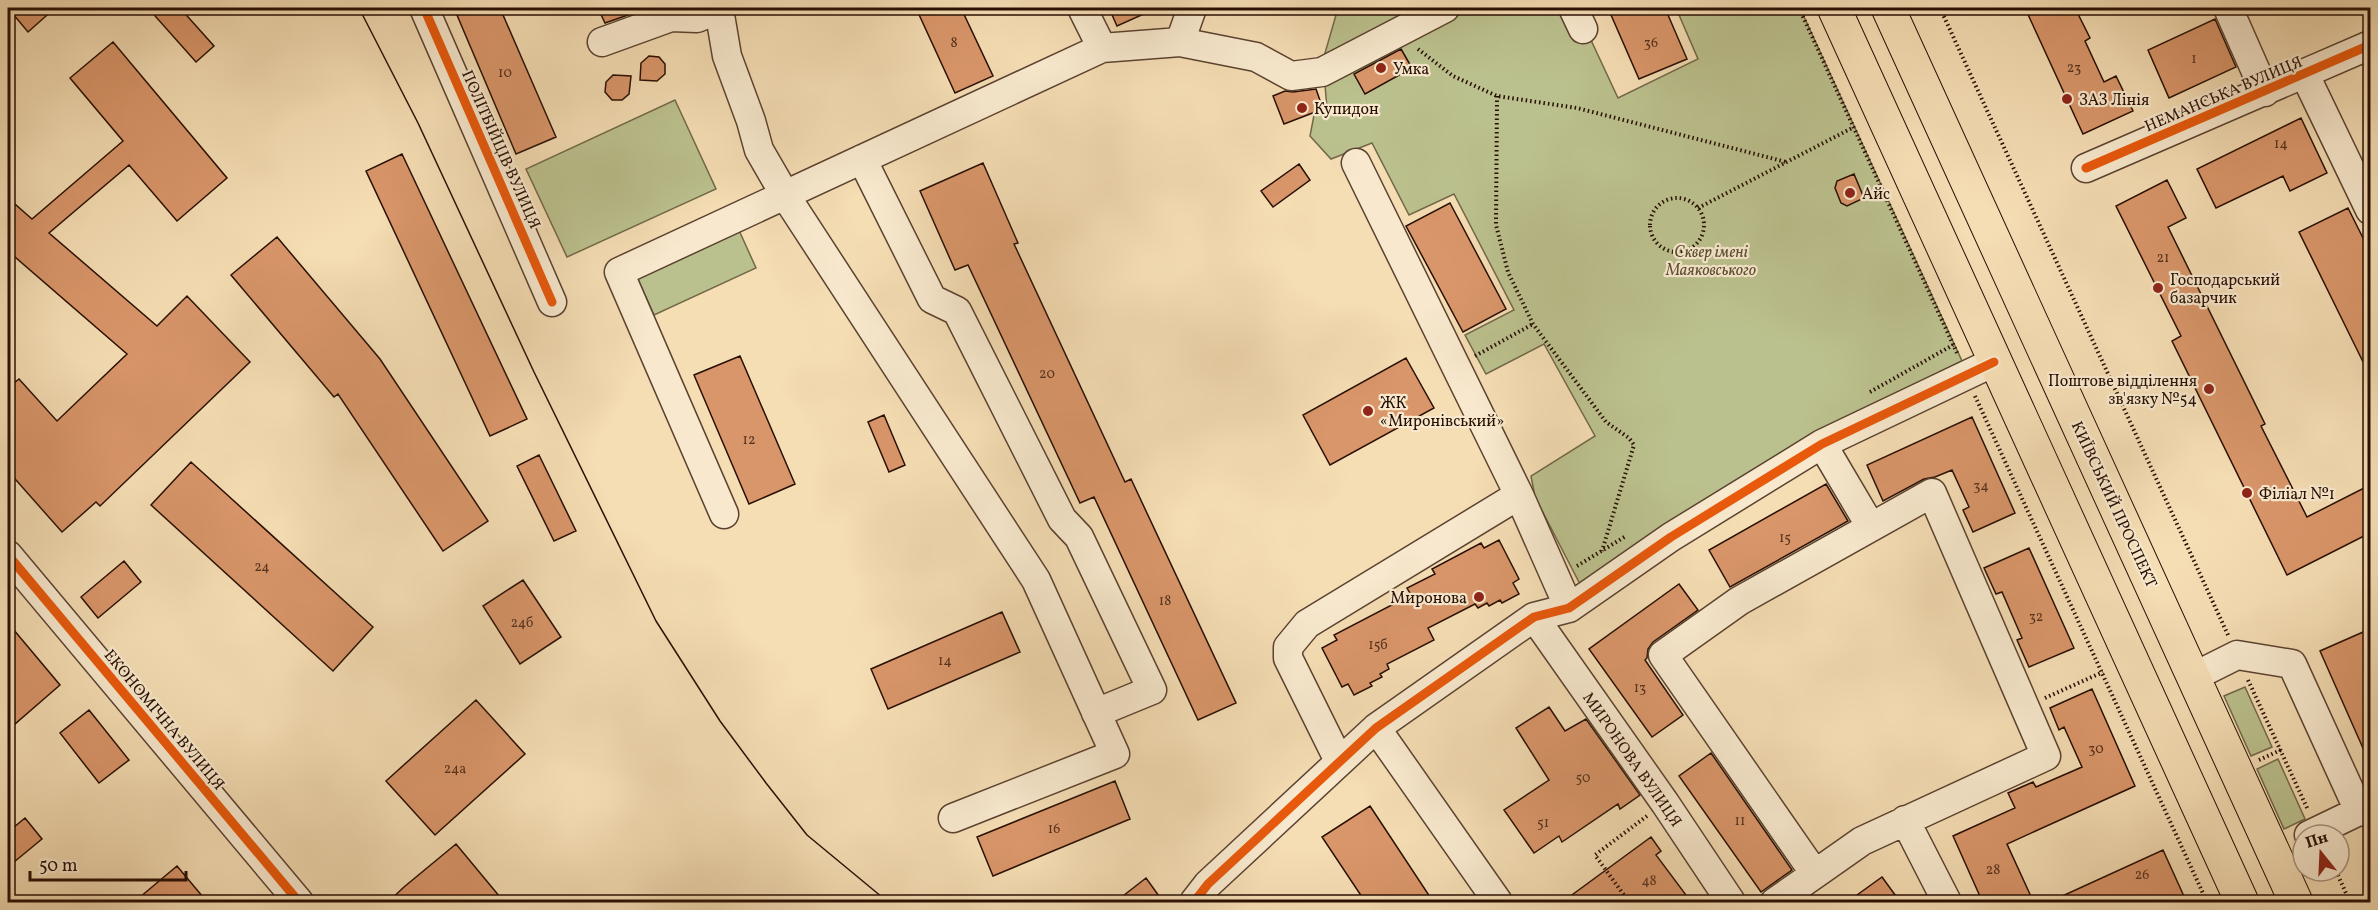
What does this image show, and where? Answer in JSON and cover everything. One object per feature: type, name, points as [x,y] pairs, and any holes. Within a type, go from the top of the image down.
[{"type":"main road","points":[[1834,8],[1980,368],[2242,903]]},
{"type":"main road","name":"КИЇВСЬКИЙ ПРОСПЕКТ","points":[[1888,8],[2296,903]]},
{"type":"street","name":"ПОЛІТБІЙЦІВ ВУЛИЦЯ","points":[[424,8],[552,302]]},
{"type":"street","points":[[602,42],[669,12],[697,18],[721,8],[727,56],[759,150],[785,195],[1036,580],[1114,754],[953,818]]},
{"type":"street","points":[[1082,8],[1102,48]]},
{"type":"street","points":[[1180,42],[1192,8]]},
{"type":"street","points":[[724,514],[619,272],[1102,48],[1180,42],[1256,57],[1291,76],[1322,72],[1445,8]]},
{"type":"street","points":[[2228,8],[2265,92]]},
{"type":"street","name":"НЕМАНСЬКА ВУЛИЦЯ","points":[[2086,168],[2370,45]]},
{"type":"street","points":[[2305,75],[2370,210]]},
{"type":"street","points":[[862,159],[932,299],[957,311],[1062,519],[1079,537],[1152,690],[1096,713]]},
{"type":"street","points":[[1356,163],[1519,495],[1569,608]]},
{"type":"street","points":[[1206,896],[1339,761],[1376,728],[1534,617],[1569,608],[1671,537],[1822,444],[1980,368]]},
{"type":"street","points":[[1822,444],[1870,527]]},
{"type":"street","points":[[1775,903],[1862,841],[2046,756],[1932,493],[1738,601],[1663,655],[1815,874]]},
{"type":"street","points":[[1339,761],[1288,657],[1288,647],[1307,624],[1519,495]]},
{"type":"street","name":"ЕКОНОМІЧНА ВУЛИЦЯ","points":[[8,555],[299,903]]},
{"type":"street","name":"МИРОНОВА ВУЛИЦЯ","points":[[1534,617],[1665,803],[1726,901]]},
{"type":"street","points":[[2193,676],[2237,656],[2292,664],[2365,812],[2339,823]]},
{"type":"street","points":[[1376,728],[1498,903]]},
{"type":"street","points":[[1905,820],[1947,903]]},
{"type":"street","points":[[2273,852],[2291,844]]},
{"type":"path","points":[[1800,8],[1854,127],[1980,368],[2103,672],[2207,903]]},
{"type":"path","points":[[1940,8],[2237,656],[2305,823]]},
{"type":"path","points":[[1396,33],[1453,76],[1497,96],[1577,108],[1786,162]]},
{"type":"path","points":[[1497,96],[1496,225],[1508,272],[1533,324],[1606,422],[1629,438],[1634,445],[1602,551]]},
{"type":"path","points":[[1698,208],[1854,127]]},
{"type":"path","points":[[1684,199],[1698,208],[1704,224],[1703,234],[1692,248],[1683,252],[1674,252],[1657,243],[1650,227],[1654,211],[1660,204],[1667,200],[1684,199]]},
{"type":"path","points":[[1456,366],[1533,324]]},
{"type":"path","points":[[2025,707],[2103,672]]},
{"type":"path","points":[[1629,903],[1595,855],[1665,803]]},
{"type":"path","points":[[2341,883],[2350,903]]},
{"type":"green space","name":"Сквер імені Маяковського","points":[[1338,8],[1576,8],[1618,98],[1698,59],[1676,8],[1800,8],[1962,361],[1898,393],[1582,588],[1535,497],[1531,476],[1595,436],[1544,344],[1486,374],[1465,335],[1514,310],[1454,194],[1409,215],[1372,143],[1331,159],[1310,136],[1314,115],[1327,109],[1323,60]]},
{"type":"green space","points":[[675,100],[716,189],[567,257],[526,169]]},
{"type":"green space","points":[[738,228],[756,268],[654,315],[636,275]]},
{"type":"green space","points":[[2245,687],[2272,747],[2251,756],[2224,696]]},
{"type":"green space","points":[[2278,759],[2305,819],[2291,823],[2291,826],[2284,829],[2257,769]]},
{"type":"building","points":[[8,8],[55,8],[28,32]]},
{"type":"building","points":[[148,8],[180,8],[214,46],[196,62]]},
{"type":"building","points":[[454,8],[500,8],[556,137],[516,154]]},
{"type":"building","points":[[598,8],[648,8],[605,23]]},
{"type":"building","points":[[916,8],[961,8],[993,76],[955,93]]},
{"type":"building","points":[[1109,8],[1157,8],[1117,26]]},
{"type":"building","points":[[1608,8],[1665,8],[1687,59],[1639,79]]},
{"type":"building","points":[[2025,8],[2075,8],[2090,38],[2085,41],[2104,82],[2116,76],[2133,111],[2083,134]]},
{"type":"building","points":[[2215,19],[2236,67],[2169,98],[2148,50]]},
{"type":"building","points":[[113,42],[227,178],[177,221],[129,165],[49,233],[157,326],[187,296],[250,362],[100,506],[96,502],[62,532],[8,471],[8,388],[19,379],[57,421],[127,354],[8,251],[8,198],[32,219],[123,141],[70,78]]},
{"type":"building","name":"Умка","points":[[1401,49],[1412,68],[1365,94],[1354,74]]},
{"type":"building","points":[[649,56],[659,57],[665,64],[665,74],[657,81],[640,80],[641,63]]},
{"type":"building","points":[[613,75],[631,76],[629,94],[622,100],[612,100],[605,92],[606,82]]},
{"type":"building","points":[[1316,89],[1323,109],[1284,124],[1273,96],[1285,91]]},
{"type":"building","points":[[2301,118],[2327,173],[2290,191],[2283,176],[2216,208],[2197,169]]},
{"type":"building","points":[[402,154],[527,419],[490,436],[366,171]]},
{"type":"building","points":[[983,163],[1018,243],[1014,244],[1125,482],[1131,479],[1236,703],[1198,720],[1094,497],[1080,503],[968,265],[955,270],[920,191]]},
{"type":"building","points":[[1299,164],[1310,180],[1273,207],[1261,191]]},
{"type":"building","name":"Айс","points":[[1854,174],[1864,198],[1847,206],[1841,203],[1835,188],[1837,181]]},
{"type":"building","points":[[2167,180],[2186,218],[2168,227],[2265,424],[2261,426],[2307,517],[2370,485],[2370,533],[2287,575],[2172,341],[2181,336],[2116,206]]},
{"type":"building","points":[[1450,203],[1506,309],[1463,332],[1406,226]]},
{"type":"building","points":[[2348,208],[2370,252],[2370,376],[2299,232]]},
{"type":"building","points":[[277,237],[380,359],[488,521],[443,551],[338,394],[334,397],[231,275]]},
{"type":"building","points":[[740,356],[795,484],[749,504],[694,375]]},
{"type":"building","name":"ЖК «Миронівський»","points":[[1406,358],[1434,408],[1330,465],[1303,415]]},
{"type":"building","points":[[884,415],[905,465],[889,472],[868,422]]},
{"type":"building","points":[[1972,417],[2015,513],[1973,532],[1963,510],[1969,507],[1952,470],[1924,479],[1883,501],[1867,465]]},
{"type":"building","points":[[539,455],[576,531],[554,541],[517,466]]},
{"type":"building","points":[[191,462],[373,627],[333,671],[151,505]]},
{"type":"building","points":[[1826,484],[1848,521],[1730,587],[1709,550]]},
{"type":"building","points":[[1499,540],[1519,579],[1513,583],[1519,594],[1502,603],[1500,600],[1489,606],[1487,603],[1478,608],[1475,604],[1428,628],[1434,640],[1387,664],[1389,669],[1380,674],[1382,677],[1370,683],[1372,686],[1354,695],[1348,684],[1342,687],[1322,648],[1337,640],[1334,635],[1411,595],[1407,588],[1435,574],[1432,569],[1481,543],[1484,548]]},
{"type":"building","points":[[2029,548],[2074,648],[2029,667],[2017,640],[2022,638],[2002,592],[1996,594],[1984,568]]},
{"type":"building","points":[[124,561],[141,582],[98,618],[81,597]]},
{"type":"building","points":[[523,580],[561,637],[520,664],[483,606]]},
{"type":"building","points":[[1679,584],[1698,610],[1653,642],[1645,660],[1683,715],[1652,737],[1589,649]]},
{"type":"building","points":[[1002,612],[1020,652],[888,709],[871,669]]},
{"type":"building","points":[[8,623],[60,685],[8,730]]},
{"type":"building","points":[[2370,629],[2370,764],[2320,651]]},
{"type":"building","points":[[2092,689],[2135,786],[2007,844],[2034,903],[1983,903],[1953,836],[2015,808],[2008,793],[2033,782],[2036,787],[2082,767],[2064,727],[2059,730],[2050,708]]},
{"type":"building","points":[[476,700],[525,754],[435,835],[386,781]]},
{"type":"building","points":[[1549,707],[1565,731],[1586,719],[1640,795],[1620,809],[1618,804],[1562,842],[1559,836],[1534,853],[1504,810],[1549,780],[1516,728]]},
{"type":"building","points":[[89,710],[129,760],[99,783],[60,733]]},
{"type":"building","points":[[1711,753],[1792,870],[1761,892],[1679,776]]},
{"type":"building","points":[[1115,781],[1130,819],[993,876],[977,837]]},
{"type":"building","points":[[1370,806],[1434,903],[1366,903],[1322,837]]},
{"type":"building","points":[[25,818],[42,839],[8,867],[8,832]]},
{"type":"building","points":[[1651,837],[1661,851],[1656,855],[1686,895],[1675,903],[1561,903]]},
{"type":"building","points":[[456,844],[505,903],[387,903],[404,887]]},
{"type":"building","points":[[2163,850],[2187,903],[2047,903]]},
{"type":"building","points":[[177,866],[208,903],[133,903]]},
{"type":"building","points":[[1882,877],[1901,903],[1846,903]]},
{"type":"building","points":[[1146,878],[1164,903],[1114,903]]},
{"type":"tram line","points":[[359,8],[418,123],[534,372],[656,621],[720,721],[807,835],[888,902]]},
{"type":"cycle path","points":[[424,8],[552,302]]},
{"type":"cycle path","points":[[2086,168],[2370,45]]},
{"type":"cycle path","points":[[1194,902],[1208,884],[1376,728],[1534,617],[1569,608],[1671,537],[1822,444],[1994,362]]},
{"type":"cycle path","points":[[8,555],[299,902]]},
{"type":"place","name":"Умка","points":[[1381,68]]},
{"type":"place","name":"ЗАЗ Лінія","points":[[2067,99]]},
{"type":"place","name":"Купидон","points":[[1302,108]]},
{"type":"place","name":"Айс","points":[[1850,193]]},
{"type":"place","name":"Господарський базарчик","points":[[2158,288]]},
{"type":"place","name":"Поштове відділення зв'язку №54","points":[[2209,389]]},
{"type":"place","name":"ЖК «Миронівський»","points":[[1368,411]]},
{"type":"place","name":"Філіал №1","points":[[2247,493]]},
{"type":"place","name":"Миронова","points":[[1479,597]]}]
